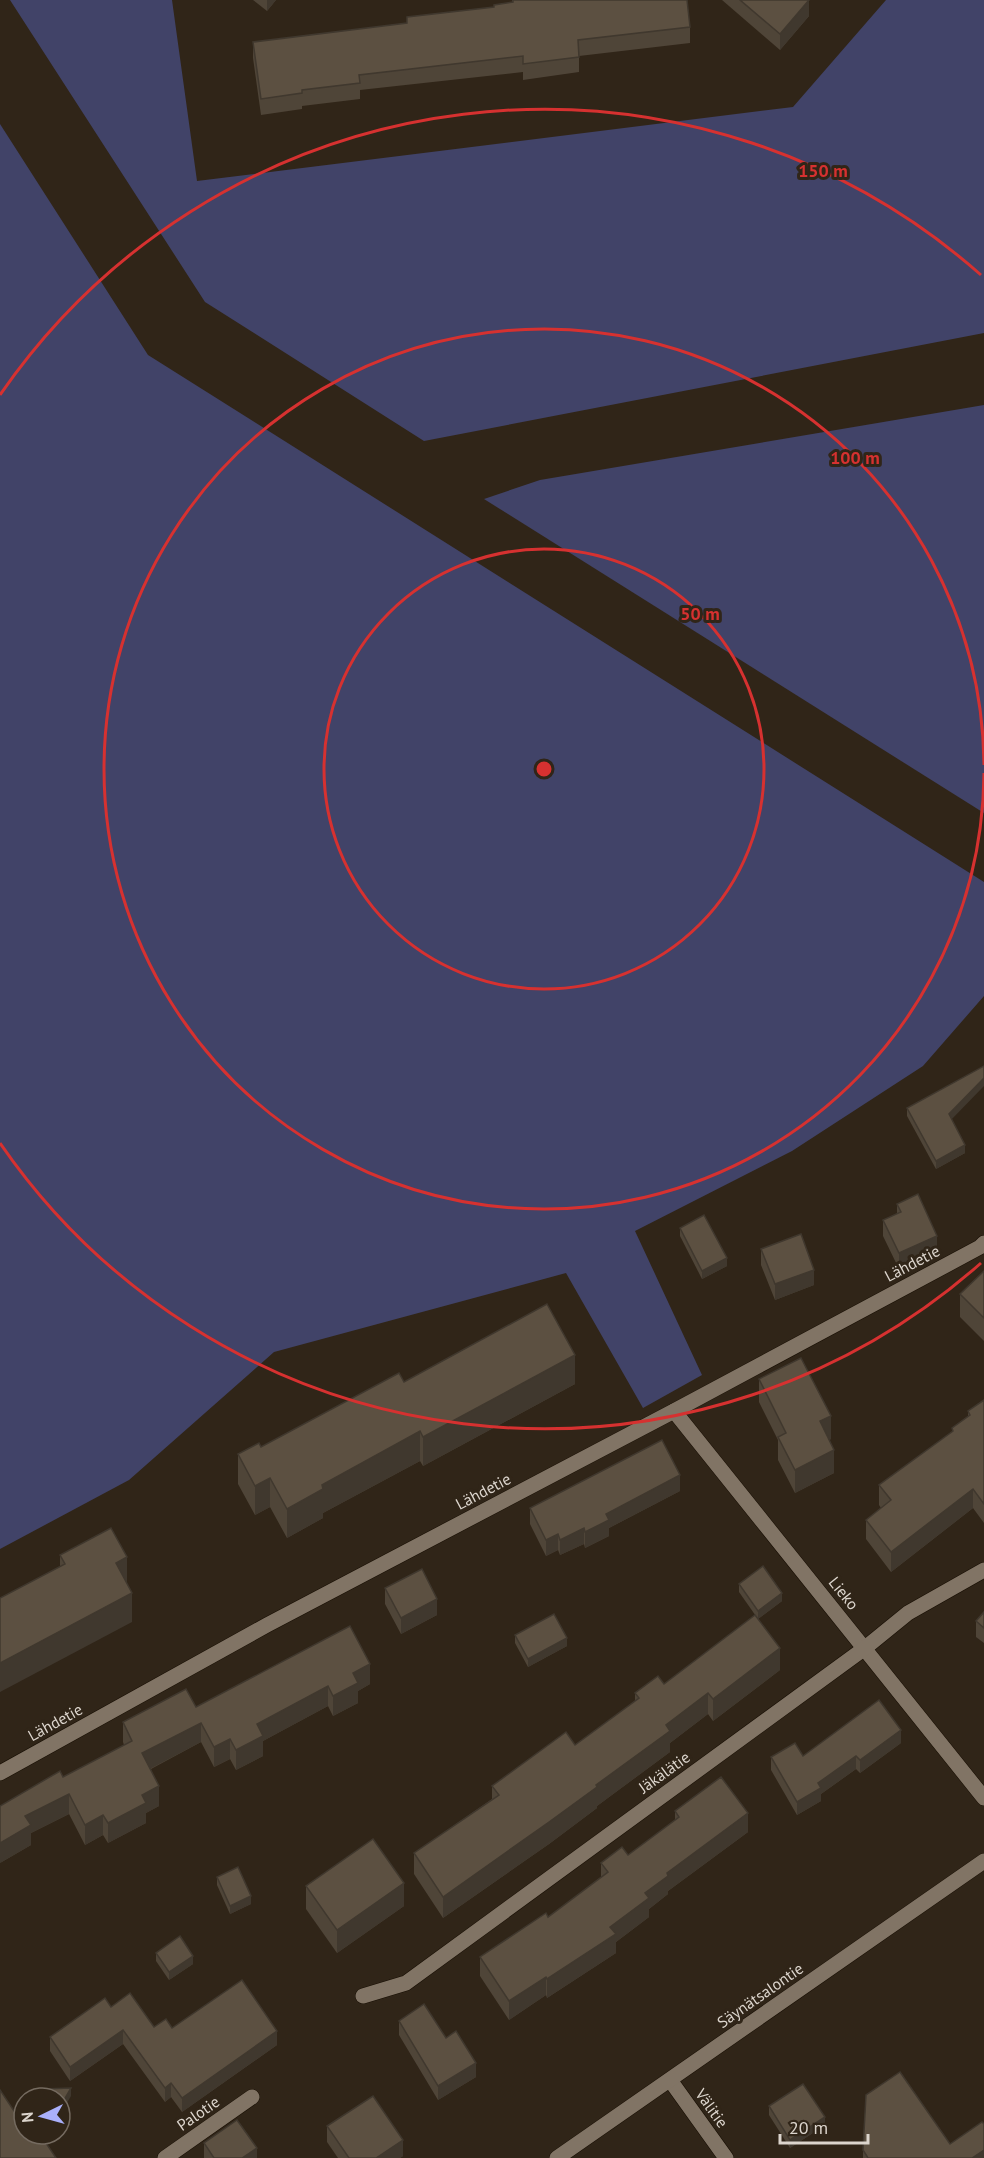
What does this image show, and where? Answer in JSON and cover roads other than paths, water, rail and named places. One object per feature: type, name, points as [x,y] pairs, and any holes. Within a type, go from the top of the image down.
[{"type":"street","name":"Lähdetie","points":[[0,1773],[275,1621],[674,1411],[984,1243]]},
{"type":"street","name":"Lieko","points":[[674,1411],[984,1798]]},
{"type":"street","name":"Jäkälätie","points":[[363,1996],[406,1983],[865,1648],[908,1613],[984,1570]]},
{"type":"street","name":"Säynätsalontie","points":[[556,2158],[984,1861]]},
{"type":"street","name":"Välitie","points":[[670,2080],[726,2158]]},
{"type":"street","name":"Palotie","points":[[165,2158],[252,2097]]}]
